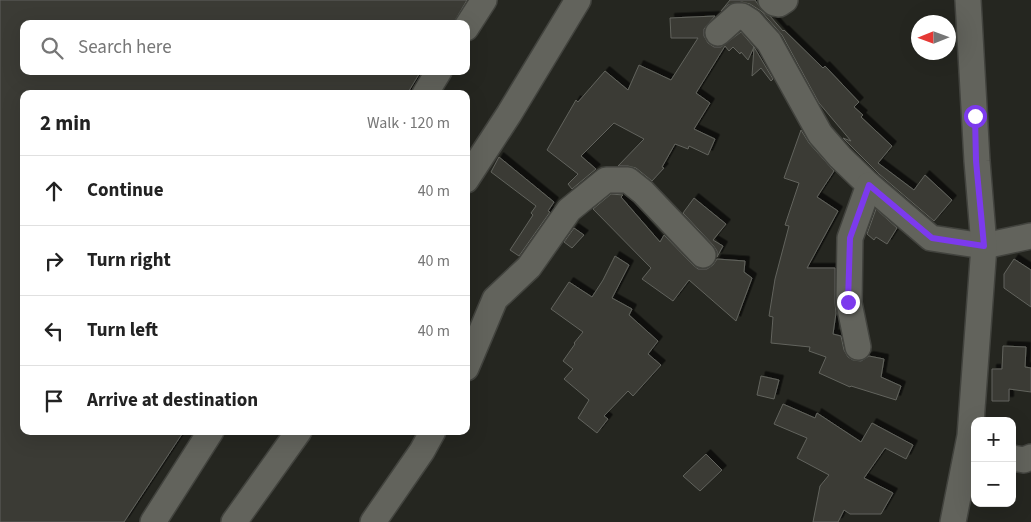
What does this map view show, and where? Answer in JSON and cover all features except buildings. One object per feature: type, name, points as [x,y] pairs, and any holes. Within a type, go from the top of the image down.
[{"type":"street","points":[[470,22],[484,0]]},
{"type":"street","points":[[470,174],[509,114],[578,0]]},
{"type":"street","points":[[771,0],[779,4],[785,0]]},
{"type":"street","points":[[968,0],[976,161],[984,246],[973,417]]},
{"type":"street","points":[[718,32],[738,16],[742,16],[750,21],[769,42],[820,134],[840,157],[869,185],[932,238],[984,246],[1031,236]]},
{"type":"street","points":[[427,90],[437,75]]},
{"type":"street","points":[[470,358],[495,299],[529,266],[568,210],[606,180],[628,180],[643,192],[703,255]]},
{"type":"street","points":[[858,347],[848,302],[850,238],[869,185]]},
{"type":"street","points":[[153,522],[208,435]]},
{"type":"street","points":[[234,522],[296,435]]},
{"type":"street","points":[[373,522],[422,452],[431,435]]},
{"type":"street","points":[[953,522],[971,442]]},
{"type":"street","points":[[1016,459],[1024,460],[1031,457]]},
{"type":"route","points":[[848,302],[850,238],[869,185],[932,238],[984,246],[976,161],[975,116]]}]
